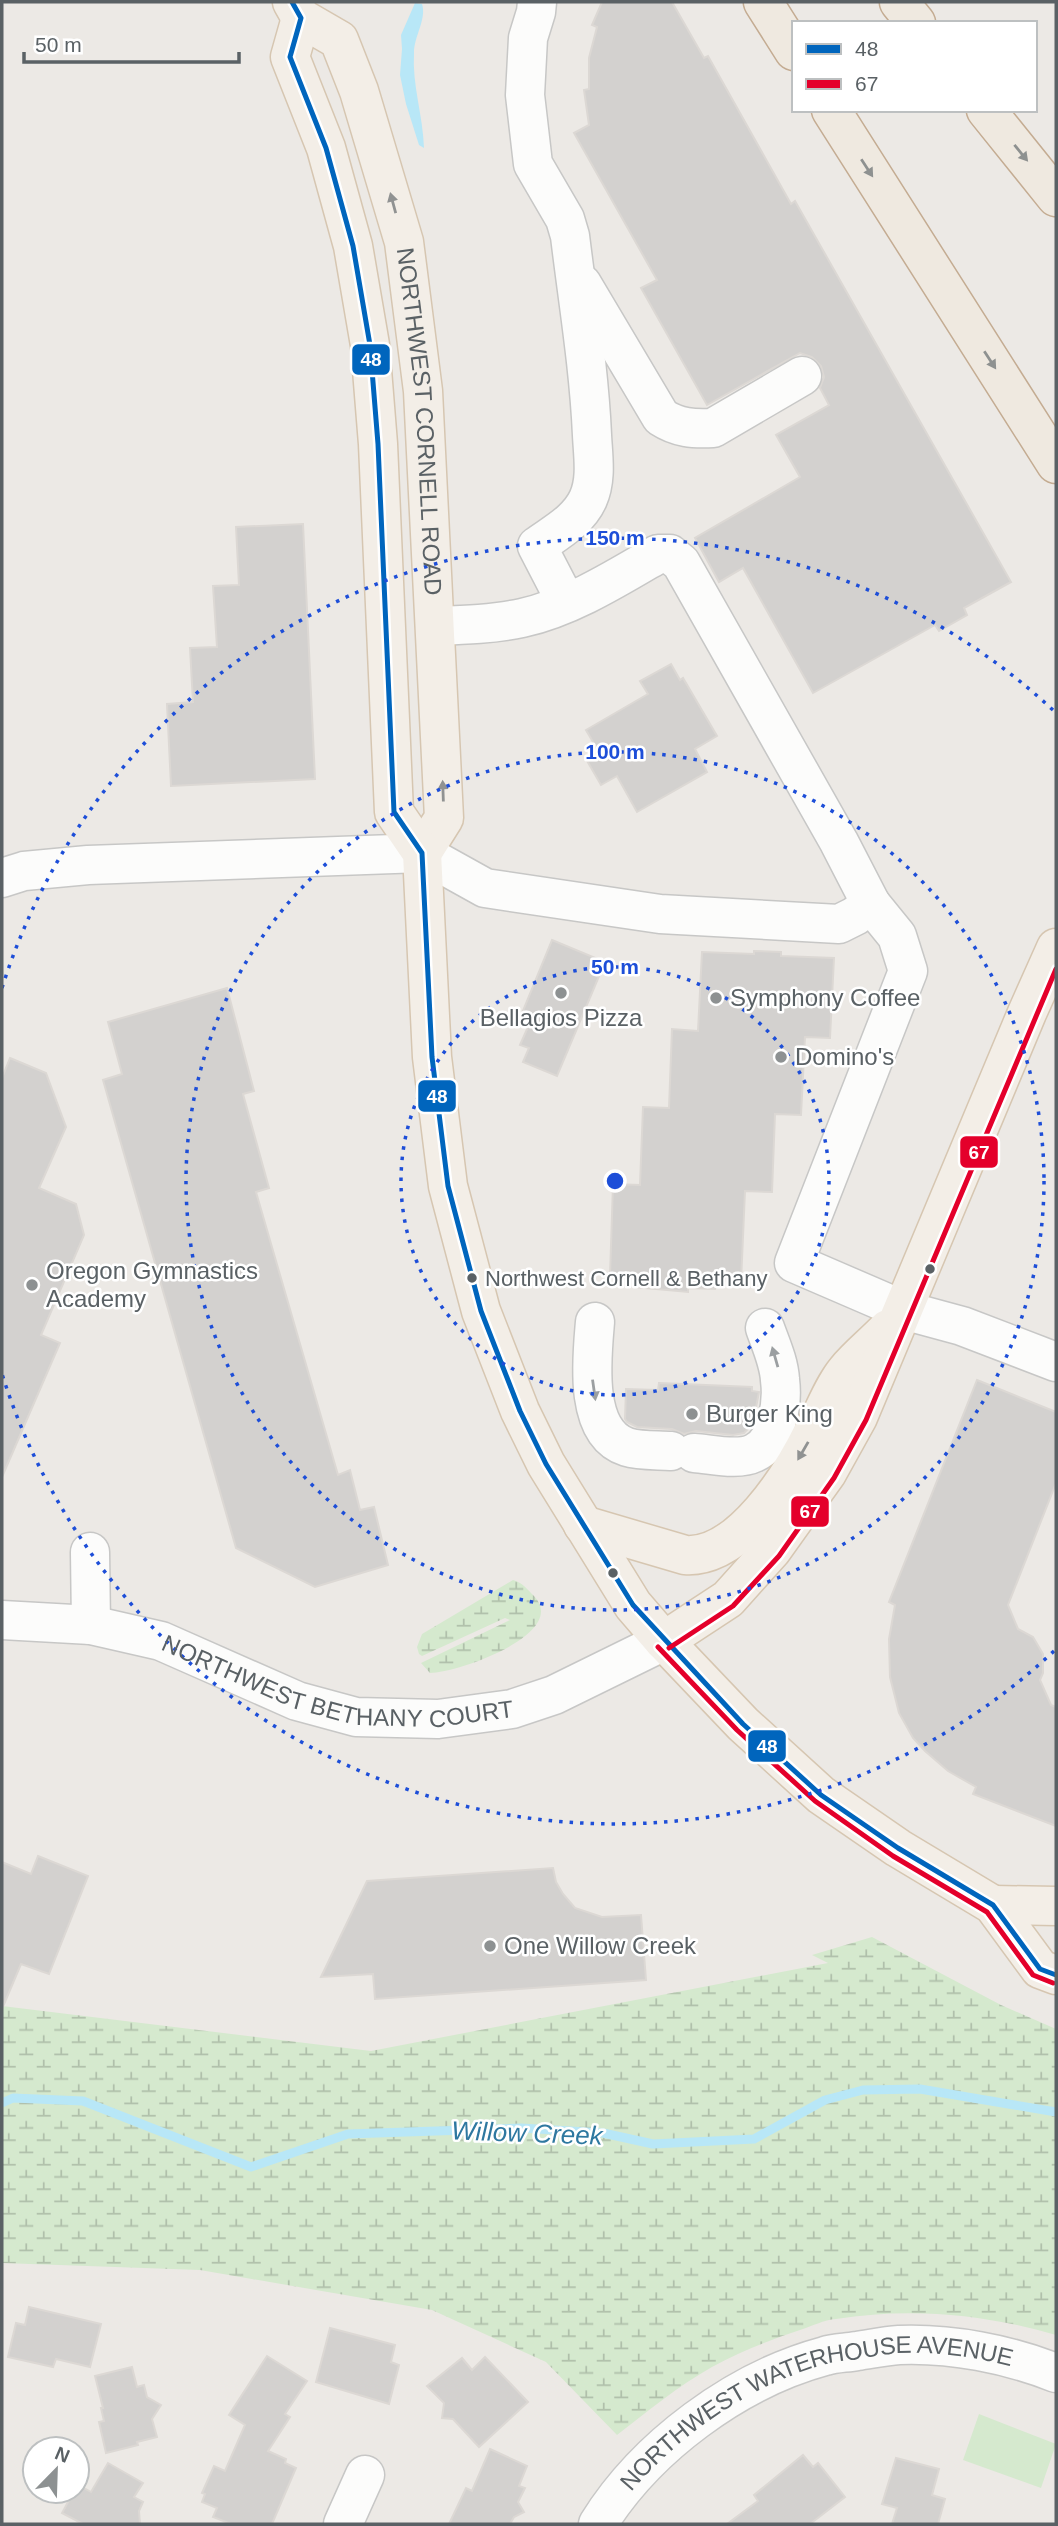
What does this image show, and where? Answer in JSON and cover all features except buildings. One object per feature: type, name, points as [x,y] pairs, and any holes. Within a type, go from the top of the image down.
[{"type":"highway","points":[[763,2],[792,48]]},
{"type":"highway","points":[[899,2],[914,21]]},
{"type":"highway","points":[[832,112],[1056,464]]},
{"type":"highway","points":[[988,112],[1056,197]]},
{"type":"main road","name":"NORTHWEST CORNELL ROAD","points":[[297,10],[339,40],[359,91],[404,242],[423,391],[436,626],[444,818],[422,853],[394,813],[378,444],[370,345],[354,246],[326,148],[290,57],[297,10]]},
{"type":"main road","points":[[422,853],[432,1056],[448,1186],[481,1311],[546,1464],[634,1605],[664,1641],[743,1724],[821,1795],[898,1848],[993,1905],[1040,1969],[1056,1975]]},
{"type":"main road","points":[[664,1641],[728,1599],[772,1550],[841,1450],[858,1417],[1056,948]]},
{"type":"main road","points":[[583,1525],[685,1555],[693,1556],[718,1549],[741,1532],[764,1506],[792,1470],[846,1371],[901,1314]]},
{"type":"main road","points":[[993,1905],[1056,1906]]},
{"type":"street","points":[[537,2],[528,38],[525,95],[533,164],[565,219],[590,396],[594,479],[588,499],[580,513],[537,546],[566,602]]},
{"type":"street","points":[[574,270],[662,417],[673,425],[696,429],[712,428],[802,376]]},
{"type":"street","points":[[436,626],[526,618],[592,592],[658,554],[670,554],[681,563],[871,904],[897,936],[908,971],[794,1263],[901,1314],[962,1326],[1056,1363]]},
{"type":"street","points":[[2,878],[24,871],[88,865],[422,853],[485,888],[660,914],[839,924],[871,904]]},
{"type":"street","points":[[594,1322],[591,1366],[594,1399],[602,1424],[612,1437],[625,1446],[733,1456],[753,1454],[769,1442],[777,1425],[781,1382],[765,1328]]},
{"type":"street","points":[[90,1552],[91,1625]]},
{"type":"street","name":"NORTHWEST BETHANY COURT","points":[[2,1620],[91,1625],[161,1641],[297,1701],[356,1717],[438,1720],[512,1709],[554,1695],[664,1641]]},
{"type":"street","name":"NORTHWEST WATERHOUSE AVENUE","points":[[598,2524],[616,2495],[639,2469],[679,2433],[739,2393],[775,2374],[826,2356],[899,2345],[948,2347],[997,2355],[1056,2373]]},
{"type":"street","points":[[343,2524],[365,2475]]},
{"type":"green space","points":[[513,1580],[534,1596],[541,1610],[537,1624],[506,1649],[463,1666],[430,1673],[421,1663],[510,1620],[505,1618],[422,1656],[417,1647],[422,1634]]},
{"type":"green space","points":[[872,1937],[1001,2005],[1056,2029],[1056,2335],[1002,2322],[920,2313],[864,2315],[827,2321],[756,2346],[699,2374],[617,2435],[546,2362],[432,2310],[200,2270],[2,2263],[2,2006],[371,2051],[828,1963],[812,1955]]},
{"type":"green space","points":[[979,2414],[1056,2444],[1041,2488],[963,2460]]},
{"type":"water","points":[[415,3],[422,4],[423,10],[414,65],[424,148],[419,145],[400,75],[401,35]]},
{"type":"waterway","name":"Willow Creek","points":[[2,2103],[13,2098],[83,2101],[251,2167],[348,2134],[521,2128],[603,2133],[653,2144],[754,2139],[825,2100],[863,2090],[920,2089],[1056,2112]]},
{"type":"transit line","name":"48","points":[[292,2],[301,18],[290,57],[326,148],[353,246],[370,345],[378,444],[394,812],[422,853],[432,1057],[448,1186],[481,1311],[520,1411],[546,1464],[633,1605],[743,1724],[821,1795],[898,1848],[993,1905],[1040,1969],[1056,1975]]},
{"type":"transit line","name":"67","points":[[669,1648],[733,1606],[779,1556],[834,1478],[866,1420],[1056,969]]},
{"type":"transit line","name":"67","points":[[658,1647],[737,1730],[815,1801],[893,1856],[987,1912],[1033,1975],[1053,1983]]},
{"type":"place","name":"Bellagios Pizza","points":[[561,993]]},
{"type":"place","name":"Symphony Coffee","points":[[716,998]]},
{"type":"place","name":"Domino's","points":[[781,1057]]},
{"type":"place","name":"Northwest Cornell & Bethany","points":[[472,1278]]},
{"type":"place","name":"Oregon Gymnastics Academy","points":[[32,1285]]},
{"type":"place","name":"Burger King","points":[[692,1414]]},
{"type":"place","name":"One Willow Creek","points":[[490,1946]]}]
